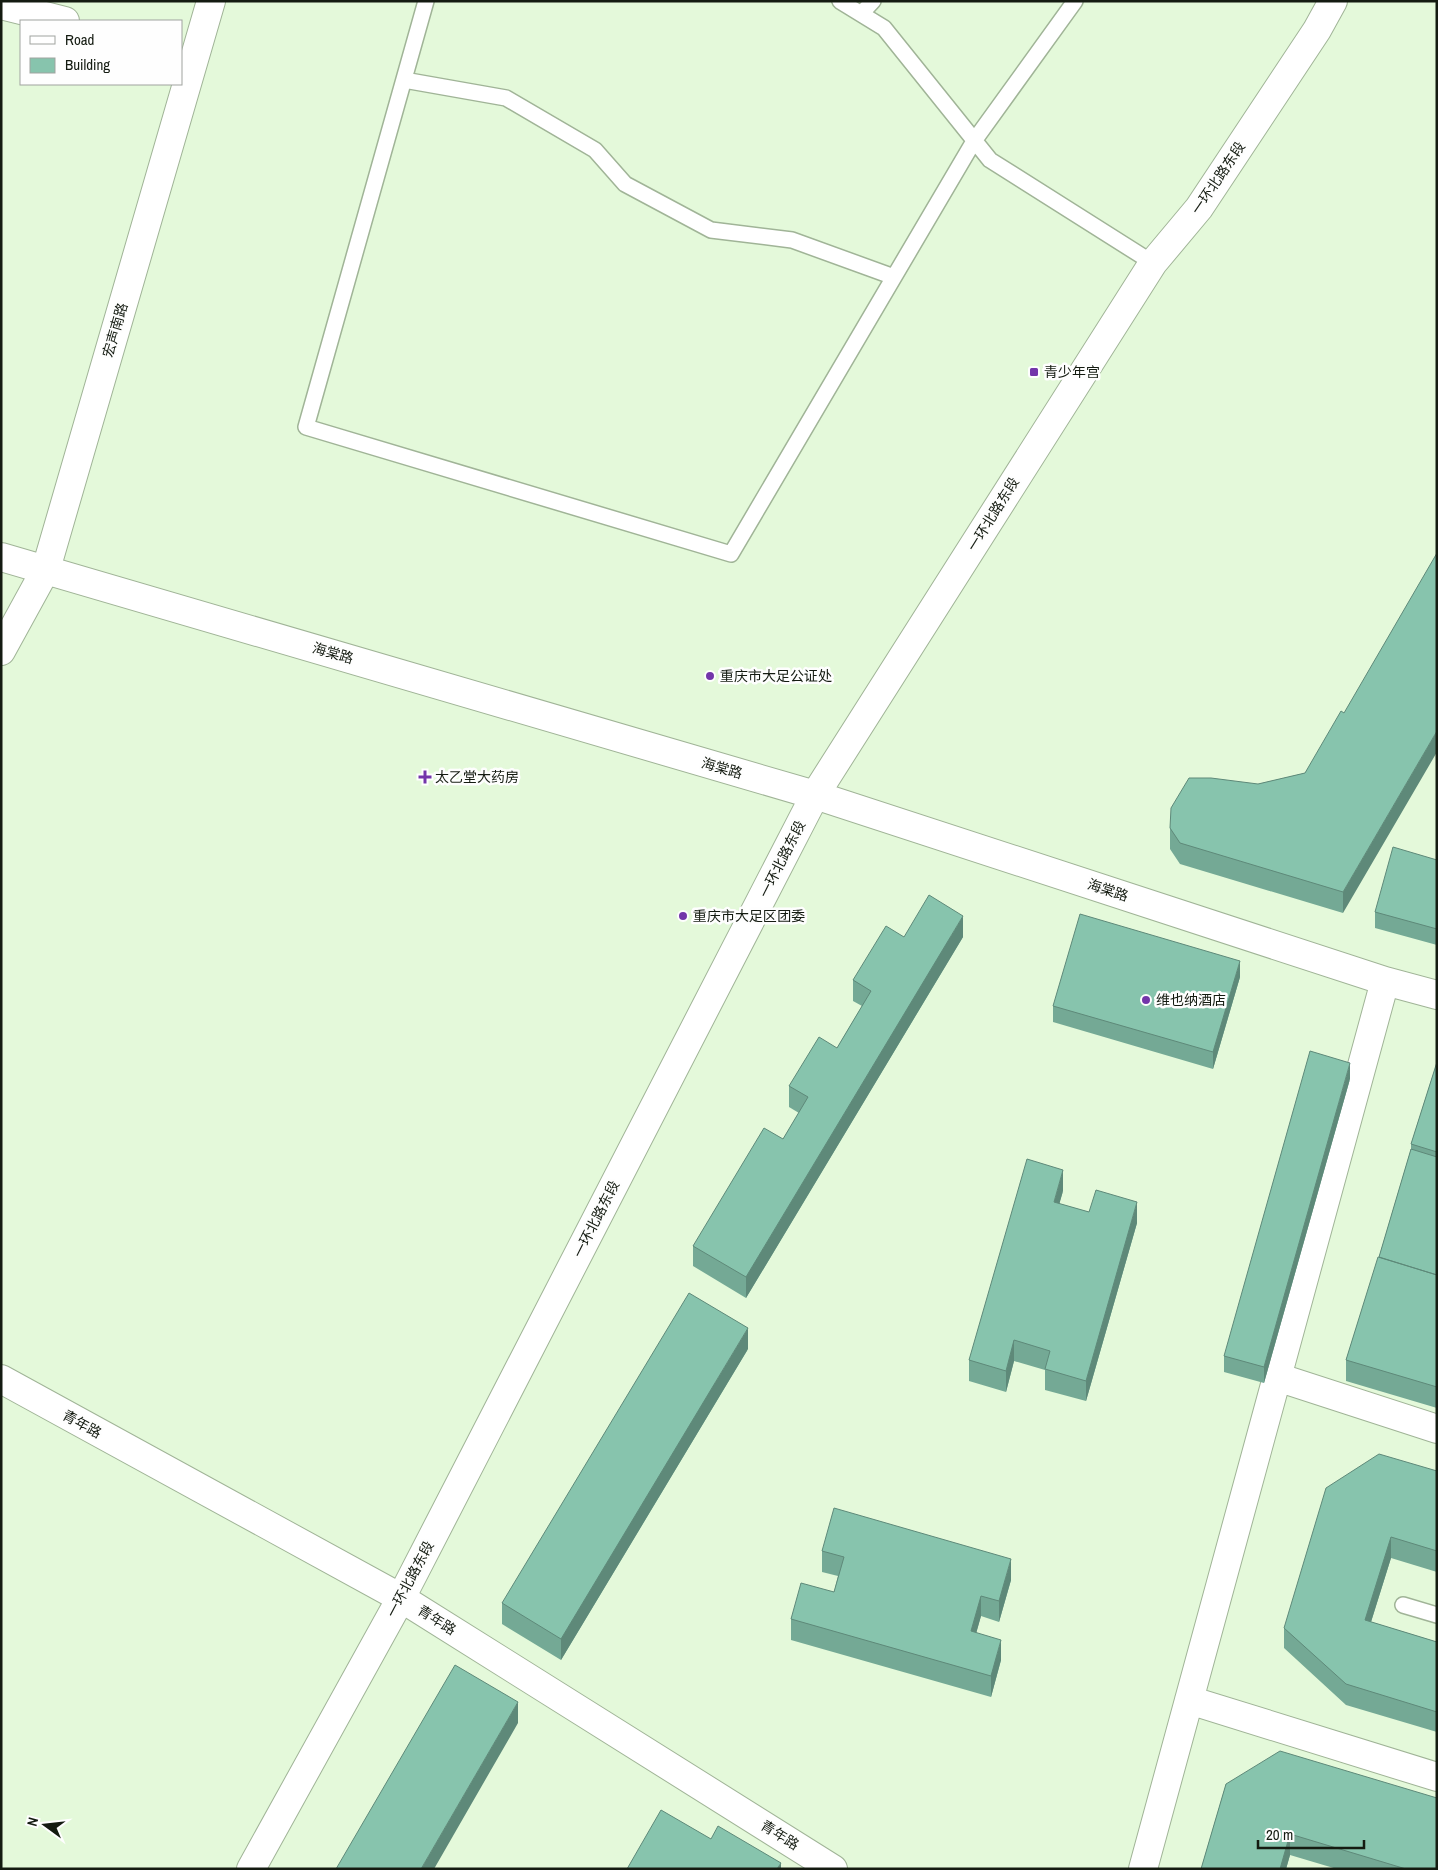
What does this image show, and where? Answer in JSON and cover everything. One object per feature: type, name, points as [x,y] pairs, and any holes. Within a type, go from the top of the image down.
[{"type":"street","name":"宏声南路","points":[[182,75],[188,53],[211,1]]},
{"type":"street","name":"一环北路东段","points":[[251,1869],[401,1598],[815,795],[1153,263],[1199,208],[1318,30],[1333,1]]},
{"type":"street","points":[[1,5],[61,20]]},
{"type":"street","name":"宏声南路","points":[[1,651],[46,569],[179,85]]},
{"type":"street","name":"海棠路","points":[[1,557],[815,795],[1385,981],[1437,995]]},
{"type":"street","points":[[1143,1869],[1385,981]]},
{"type":"street","points":[[1277,1377],[1437,1429]]},
{"type":"street","name":"青年路","points":[[1,1379],[401,1598],[832,1869]]},
{"type":"street","points":[[1189,1700],[1437,1777]]},
{"type":"lane","points":[[426,1],[306,426],[731,554],[974,141],[1075,1]]},
{"type":"lane","points":[[840,1],[884,28],[990,160],[1153,263]]},
{"type":"lane","points":[[861,14],[872,1]]},
{"type":"lane","points":[[404,80],[506,98],[595,150],[625,184],[711,230],[792,240],[894,277]]},
{"type":"lane","points":[[1403,1605],[1437,1615]]},
{"type":"building","points":[[1437,553],[1437,731],[1343,892],[1180,843],[1170,828],[1171,808],[1189,778],[1211,778],[1258,784],[1305,773],[1341,711],[1344,713]]},
{"type":"building","points":[[1393,847],[1437,860],[1437,929],[1375,912]]},
{"type":"building","points":[[929,895],[963,916],[746,1277],[693,1246],[764,1128],[783,1139],[808,1097],[789,1086],[819,1037],[837,1048],[871,991],[853,980],[886,926],[904,937]]},
{"type":"building","name":"维也纳酒店","points":[[1080,914],[1240,961],[1213,1052],[1053,1006]]},
{"type":"building","points":[[1310,1051],[1350,1063],[1264,1367],[1224,1356]]},
{"type":"building","points":[[1437,1062],[1437,1152],[1411,1144]]},
{"type":"building","points":[[1411,1149],[1437,1157],[1437,1275],[1379,1257]]},
{"type":"building","points":[[1027,1159],[1063,1170],[1054,1202],[1089,1212],[1096,1190],[1137,1202],[1086,1381],[1045,1369],[1050,1351],[1014,1340],[1006,1371],[969,1360]]},
{"type":"building","points":[[1378,1257],[1437,1275],[1437,1387],[1346,1360]]},
{"type":"building","points":[[689,1293],[748,1328],[561,1639],[502,1603]]},
{"type":"building","points":[[1379,1454],[1437,1471],[1437,1551],[1391,1537],[1365,1620],[1437,1642],[1437,1712],[1346,1684],[1284,1628],[1326,1488]]},
{"type":"building","points":[[834,1508],[1011,1559],[999,1601],[981,1596],[971,1631],[1001,1640],[991,1676],[791,1619],[801,1583],[834,1592],[844,1557],[822,1551]]},
{"type":"building","points":[[455,1665],[518,1702],[421,1869],[336,1869]]},
{"type":"building","points":[[1280,1751],[1437,1798],[1437,1869],[1406,1869],[1290,1834],[1280,1869],[1201,1869],[1226,1784]]},
{"type":"building","points":[[661,1810],[711,1839],[718,1826],[781,1863],[777,1869],[627,1869]]},
{"type":"place","name":"青少年宫","points":[[1034,372]]},
{"type":"place","name":"重庆市大足公证处","points":[[710,676]]},
{"type":"place","name":"太乙堂大药房","points":[[425,777]]},
{"type":"place","name":"重庆市大足区团委","points":[[683,916]]},
{"type":"place","name":"维也纳酒店","points":[[1146,1000]]}]
